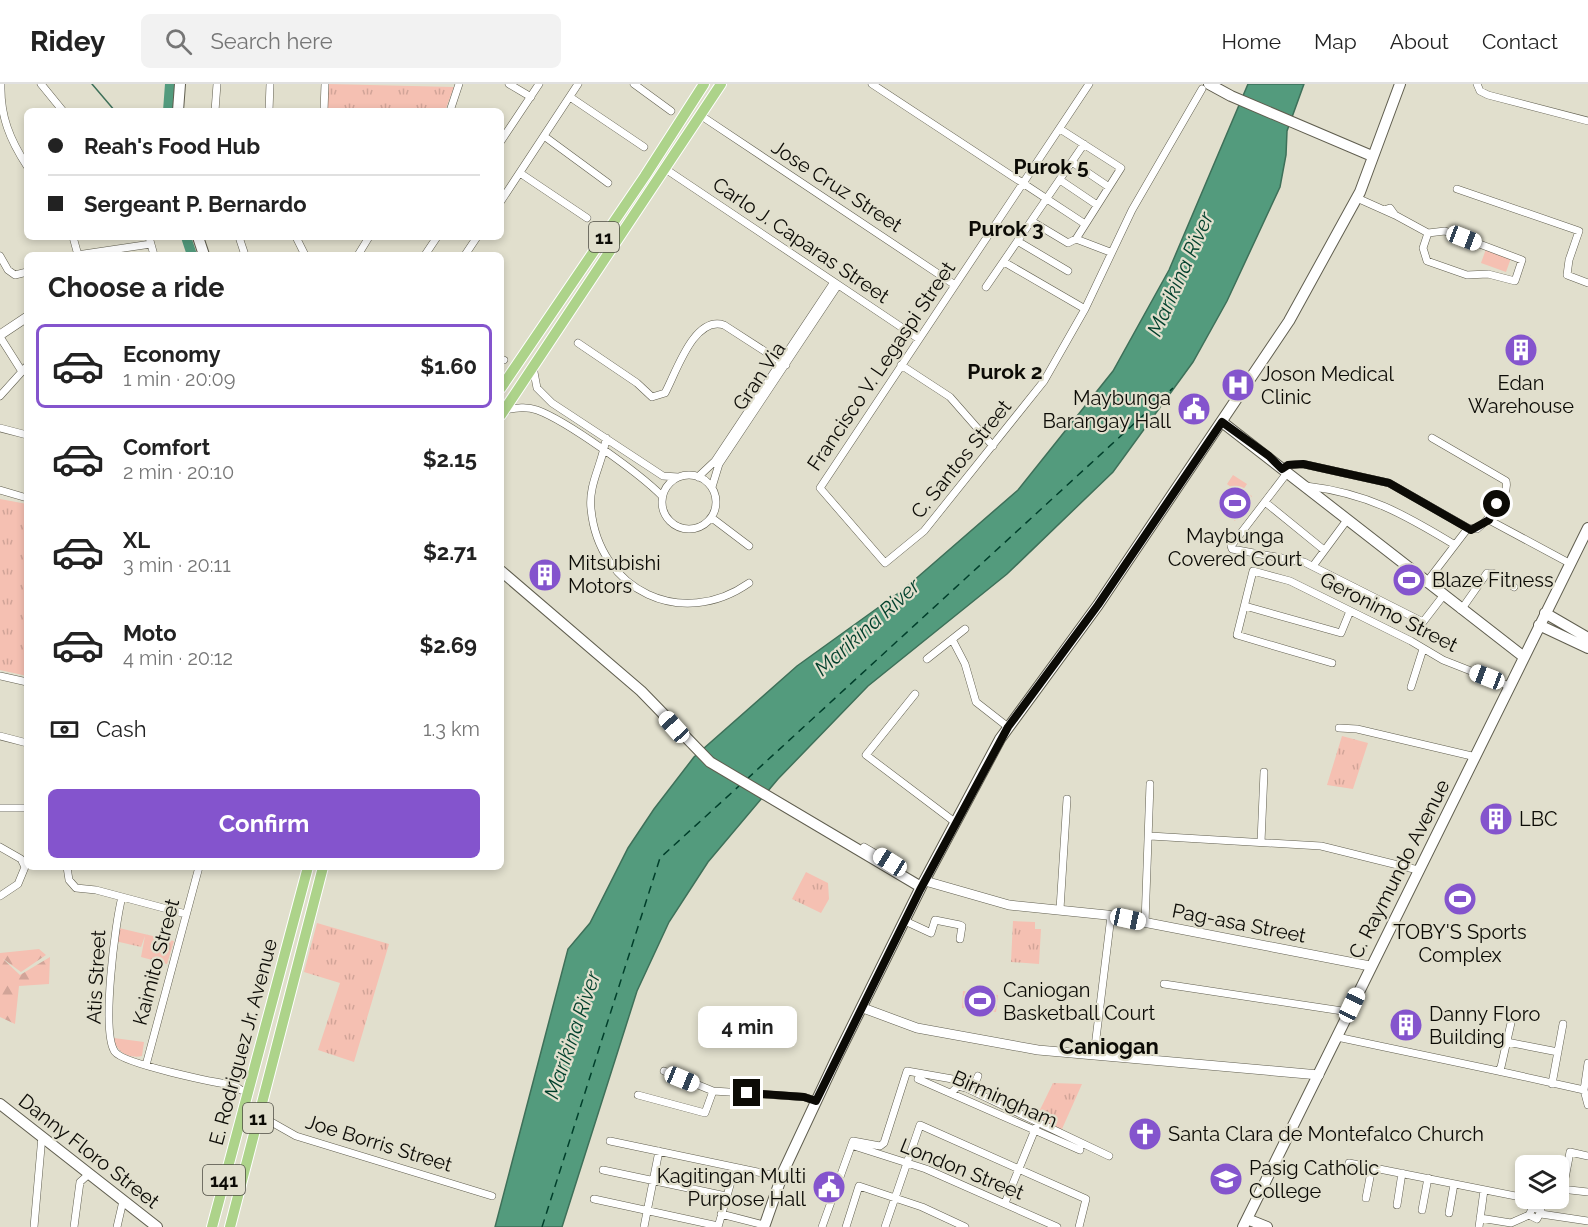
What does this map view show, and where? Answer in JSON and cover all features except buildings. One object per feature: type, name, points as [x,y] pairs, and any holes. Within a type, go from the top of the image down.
[{"type":"main road","points":[[178,108],[180,84]]},
{"type":"main road","name":"11","points":[[504,412],[663,163],[704,84]]},
{"type":"main road","name":"11","points":[[504,384],[721,84]]},
{"type":"main road","points":[[764,1226],[781,1177],[816,1101],[923,884],[1008,727],[1098,605],[1289,321],[1357,198],[1400,84]]},
{"type":"main road","points":[[1206,87],[1372,156]]},
{"type":"main road","points":[[530,345],[542,353]]},
{"type":"main road","points":[[1221,425],[1264,462],[1281,468],[1524,657]]},
{"type":"main road","name":"C. Raymundo Avenue","points":[[1246,1225],[1320,1075],[1370,966],[1588,528]]},
{"type":"main road","points":[[504,574],[641,691],[685,740],[710,762],[785,809],[923,884]]},
{"type":"main road","points":[[1545,613],[1588,638]]},
{"type":"main road","points":[[1539,625],[1588,648]]},
{"type":"main road","name":"E. Rodriguez Jr. Avenue","points":[[212,1227],[232,1149],[239,1134],[245,1091],[307,870]]},
{"type":"main road","name":"E. Rodriguez Jr. Avenue","points":[[229,1227],[321,870]]},
{"type":"main road","name":"Danny Floro Street","points":[[0,1104],[157,1227]]},
{"type":"main road","name":"11","points":[[218,1227],[239,1134]]},
{"type":"main road","points":[[1246,1225],[1267,1227]]},
{"type":"street","points":[[1,84],[1,114],[6,132],[24,161]]},
{"type":"street","points":[[41,84],[61,108]]},
{"type":"street","points":[[215,108],[217,84]]},
{"type":"street","points":[[269,108],[270,84]]},
{"type":"street","points":[[324,108],[326,84]]},
{"type":"street","points":[[451,108],[459,84]]},
{"type":"street","points":[[509,84],[531,97]]},
{"type":"street","points":[[504,137],[539,84]]},
{"type":"street","points":[[504,197],[579,84]]},
{"type":"street","points":[[634,84],[671,111]]},
{"type":"street","points":[[872,84],[1085,224]]},
{"type":"street","name":"Francisco V. Legaspi Street","points":[[820,488],[1089,84]]},
{"type":"street","points":[[1478,85],[1488,95],[1588,121]]},
{"type":"street","name":"C. Santos Street","points":[[820,488],[885,563],[924,531],[1044,381],[1085,309],[1110,252],[1132,210],[1206,87]]},
{"type":"street","points":[[570,97],[644,147]]},
{"type":"street","name":"Jose Cruz Street","points":[[700,116],[955,285]]},
{"type":"street","points":[[1033,222],[1068,243],[1076,239],[1121,168],[1060,129]]},
{"type":"street","points":[[544,136],[608,183]]},
{"type":"street","points":[[986,287],[1033,222],[1084,144]]},
{"type":"street","points":[[1072,162],[1109,187]]},
{"type":"street","name":"Carlo J. Caparas Street","points":[[663,163],[919,339]]},
{"type":"street","points":[[520,173],[586,218]]},
{"type":"street","points":[[1060,180],[1098,205]]},
{"type":"street","points":[[1457,189],[1579,231],[1569,260],[1567,275],[1588,283]]},
{"type":"street","points":[[1357,198],[1384,210],[1390,208],[1395,215],[1428,233],[1445,231],[1522,260],[1515,280],[1488,274],[1467,275],[1427,261],[1423,248],[1428,233]]},
{"type":"street","points":[[1076,239],[1110,252]]},
{"type":"street","points":[[92,252],[150,240]]},
{"type":"street","points":[[1019,242],[1068,271]]},
{"type":"street","points":[[0,256],[8,270],[15,274],[24,272]]},
{"type":"street","points":[[1004,262],[1085,309]]},
{"type":"street","name":"Gran Via","points":[[698,477],[715,461],[836,284]]},
{"type":"street","points":[[24,319],[0,336],[24,369]]},
{"type":"street","points":[[578,343],[634,381],[647,394],[655,397],[666,391],[670,378],[700,330],[709,324],[724,325],[783,363]]},
{"type":"street","name":"Gran Via","points":[[712,487],[719,464],[783,363]]},
{"type":"street","points":[[901,365],[947,396],[993,446]]},
{"type":"street","points":[[533,368],[537,388],[552,403],[663,476],[698,477],[712,487],[717,502],[712,518],[696,529],[676,527],[665,516],[662,496],[668,485],[678,477]]},
{"type":"street","points":[[0,396],[24,371]]},
{"type":"street","points":[[545,414],[552,403]]},
{"type":"street","points":[[504,413],[528,408],[545,414],[605,451],[662,496]]},
{"type":"street","points":[[0,428],[24,434]]},
{"type":"street","points":[[606,438],[605,451],[591,492],[592,522],[603,552],[625,580],[655,598],[683,603],[711,601],[749,583]]},
{"type":"street","points":[[1426,583],[1470,529],[1489,520],[1506,488],[1506,481],[1432,438]]},
{"type":"street","points":[[1443,596],[1423,622],[1313,566],[1275,556],[1232,549],[1231,546],[1265,502],[1281,468],[1288,465],[1303,464],[1389,483],[1470,529]]},
{"type":"street","points":[[1305,486],[1337,491],[1391,507],[1455,545]]},
{"type":"street","points":[[0,490],[24,497]]},
{"type":"street","points":[[1265,502],[1324,550]]},
{"type":"street","points":[[712,518],[749,546]]},
{"type":"street","points":[[1313,566],[1347,520]]},
{"type":"street","points":[[1489,520],[1571,564]]},
{"type":"street","name":"Geronimo Street","points":[[1245,606],[1253,571],[1290,581],[1443,660],[1509,686]]},
{"type":"street","points":[[1461,610],[1487,573],[1493,573],[1514,587]]},
{"type":"street","points":[[1332,663],[1237,635],[1245,606],[1341,633],[1350,611]]},
{"type":"street","points":[[927,659],[965,629]]},
{"type":"street","points":[[952,639],[965,664],[976,702],[1008,727]]},
{"type":"street","points":[[1411,687],[1423,649]]},
{"type":"street","points":[[0,676],[24,681]]},
{"type":"street","points":[[915,694],[866,755],[956,823]]},
{"type":"street","points":[[1339,728],[1357,729],[1476,757]]},
{"type":"street","points":[[0,736],[24,742]]},
{"type":"street","points":[[1261,842],[1264,772]]},
{"type":"street","points":[[1145,923],[1150,836],[1150,784]]},
{"type":"street","points":[[1060,909],[1067,798]]},
{"type":"street","points":[[0,808],[24,808]]},
{"type":"street","points":[[801,813],[923,884]]},
{"type":"street","points":[[1150,836],[1321,846],[1418,870]]},
{"type":"street","points":[[0,847],[21,859],[24,865]]},
{"type":"street","points":[[0,897],[18,884],[24,869]]},
{"type":"street","points":[[67,870],[69,880],[76,888],[96,890],[186,914]]},
{"type":"street","name":"Kaimito Street","points":[[146,1065],[198,870]]},
{"type":"street","name":"Pag-asa Street","points":[[923,884],[1009,905],[1111,916],[1370,966]]},
{"type":"street","name":"Atis Street","points":[[122,897],[115,926],[110,1043],[121,1057],[224,1085],[234,1085],[245,1091]]},
{"type":"street","points":[[1094,1055],[1111,916]]},
{"type":"street","points":[[905,921],[931,933],[935,920],[960,925],[962,926],[960,939]]},
{"type":"street","points":[[1164,984],[1349,1012]]},
{"type":"street","points":[[863,1008],[917,1028],[966,1038],[1094,1055],[1320,1075]]},
{"type":"street","points":[[1499,1071],[1510,1023]]},
{"type":"street","points":[[1552,1084],[1563,1024]]},
{"type":"street","points":[[1337,1037],[1584,1090]]},
{"type":"street","points":[[1507,1042],[1558,1052]]},
{"type":"street","points":[[1588,1064],[1584,1090],[1588,1105]]},
{"type":"street","points":[[664,1071],[713,1091],[804,1097],[816,1101]]},
{"type":"street","points":[[822,1227],[852,1142],[884,1145],[907,1071],[963,1083],[975,1083],[978,1076]]},
{"type":"street","name":"Birmingham","points":[[918,1078],[1081,1147],[1109,1155]]},
{"type":"street","points":[[638,1095],[705,1113],[713,1091]]},
{"type":"street","name":"Joe Borris Street","points":[[259,1115],[296,1136],[492,1196]]},
{"type":"street","points":[[885,1227],[920,1125],[1086,1199],[1079,1227]]},
{"type":"street","points":[[1005,1203],[1036,1126]]},
{"type":"street","points":[[34,1227],[42,1136]]},
{"type":"street","points":[[610,1141],[781,1177]]},
{"type":"street","name":"London Street","points":[[854,1146],[907,1162],[1057,1227]]},
{"type":"street","points":[[644,1227],[659,1151]]},
{"type":"street","points":[[1569,1156],[1570,1152],[1588,1156]]},
{"type":"street","points":[[1349,1163],[1515,1196]]},
{"type":"street","points":[[1366,1198],[1372,1167]]},
{"type":"street","points":[[594,1198],[718,1226],[735,1168]]},
{"type":"street","points":[[603,1170],[726,1196]]},
{"type":"street","points":[[1397,1205],[1402,1173]]},
{"type":"street","points":[[74,1227],[80,1182],[89,1174]]},
{"type":"street","points":[[1422,1210],[1428,1178]]},
{"type":"street","points":[[1449,1213],[1454,1184]]},
{"type":"street","points":[[846,1227],[859,1186],[894,1197],[965,1227]]},
{"type":"street","points":[[1479,1227],[1484,1190]]},
{"type":"street","points":[[1569,1190],[1588,1191]]},
{"type":"street","points":[[117,1227],[123,1201]]},
{"type":"street","points":[[1480,1218],[1511,1225],[1529,1215],[1532,1209]]},
{"type":"street","points":[[1539,1209],[1540,1227]]},
{"type":"street","points":[[721,1214],[764,1226]]},
{"type":"street","points":[[1529,1215],[1588,1221]]},
{"type":"green space","points":[[328,84],[454,87],[446,108],[326,108]]},
{"type":"green space","points":[[1486,249],[1511,258],[1506,272],[1481,263]]},
{"type":"green space","name":"Maybunga Covered Court","points":[[1233,475],[1247,484],[1243,490],[1252,496],[1235,521],[1219,510],[1233,489],[1227,484]]},
{"type":"green space","points":[[0,499],[24,503],[24,675],[0,670]]},
{"type":"green space","points":[[1342,736],[1368,743],[1353,789],[1327,785]]},
{"type":"green space","points":[[806,872],[828,883],[829,899],[821,913],[792,899]]},
{"type":"green space","points":[[1013,921],[1035,922],[1035,929],[1041,929],[1039,964],[1011,962]]},
{"type":"green space","points":[[317,923],[389,944],[354,1062],[318,1050],[340,983],[304,972]]},
{"type":"green space","points":[[119,928],[174,941],[167,964],[141,957],[145,936],[141,947],[115,941]]},
{"type":"green space","points":[[39,949],[46,955],[21,972],[2,958],[20,975],[50,957],[49,984],[19,986],[15,1024],[0,1017],[0,953]]},
{"type":"green space","name":"Caniogan Basketball Court","points":[[963,991],[998,995],[996,1012],[962,1008]]},
{"type":"green space","points":[[114,1038],[144,1042],[142,1056],[137,1057],[120,1051]]},
{"type":"green space","points":[[1053,1083],[1082,1084],[1062,1129],[1035,1120]]},
{"type":"water","name":"Marikina River","points":[[1248,84],[1304,84],[1287,131],[1286,155],[1280,187],[1227,301],[1193,362],[1113,472],[1007,574],[868,686],[778,779],[708,862],[669,922],[637,991],[562,1227],[495,1227],[568,949],[590,923],[628,848],[654,809],[694,757],[797,666],[904,589],[1018,490],[1113,371],[1169,270]]},
{"type":"waterway","points":[[92,84],[112,108]]},
{"type":"waterway","points":[[168,108],[170,84]]},
{"type":"waterway","points":[[187,240],[191,252]]},
{"type":"ferry route","points":[[747,779],[1173,388]]},
{"type":"ferry route","points":[[542,1227],[660,858],[739,786]]},
{"type":"place","name":"Edan Warehouse","points":[[1521,350]]},
{"type":"place","name":"Joson Medical Clinic","points":[[1238,385]]},
{"type":"place","name":"Maybunga Barangay Hall","points":[[1194,409]]},
{"type":"place","name":"Maybunga Covered Court","points":[[1235,503]]},
{"type":"place","name":"Mitsubishi Motors","points":[[545,575]]},
{"type":"place","name":"Blaze Fitness","points":[[1409,580]]},
{"type":"place","name":"LBC","points":[[1496,819]]},
{"type":"place","name":"TOBY'S Sports Complex","points":[[1460,899]]},
{"type":"place","name":"Caniogan Basketball Court","points":[[980,1001]]},
{"type":"place","name":"Danny Floro Building","points":[[1406,1025]]},
{"type":"place","name":"Santa Clara de Montefalco Church","points":[[1145,1134]]},
{"type":"place","name":"Pasig Catholic College","points":[[1226,1179]]},
{"type":"place","name":"Kagitingan Multi Purpose Hall","points":[[829,1187]]},
{"type":"district","name":"Purok 5","points":[[1051,166]]},
{"type":"district","name":"Purok 3","points":[[1006,228]]},
{"type":"district","name":"Purok 2","points":[[1005,371]]},
{"type":"district","name":"Caniogan","points":[[1109,1046]]},
{"type":"route","points":[[747,1093],[804,1097],[816,1101],[920,890],[1008,727],[1098,605],[1222,422],[1269,456],[1273,463],[1282,469],[1288,465],[1303,464],[1389,483],[1471,530],[1477,529],[1489,520],[1497,504]]}]
